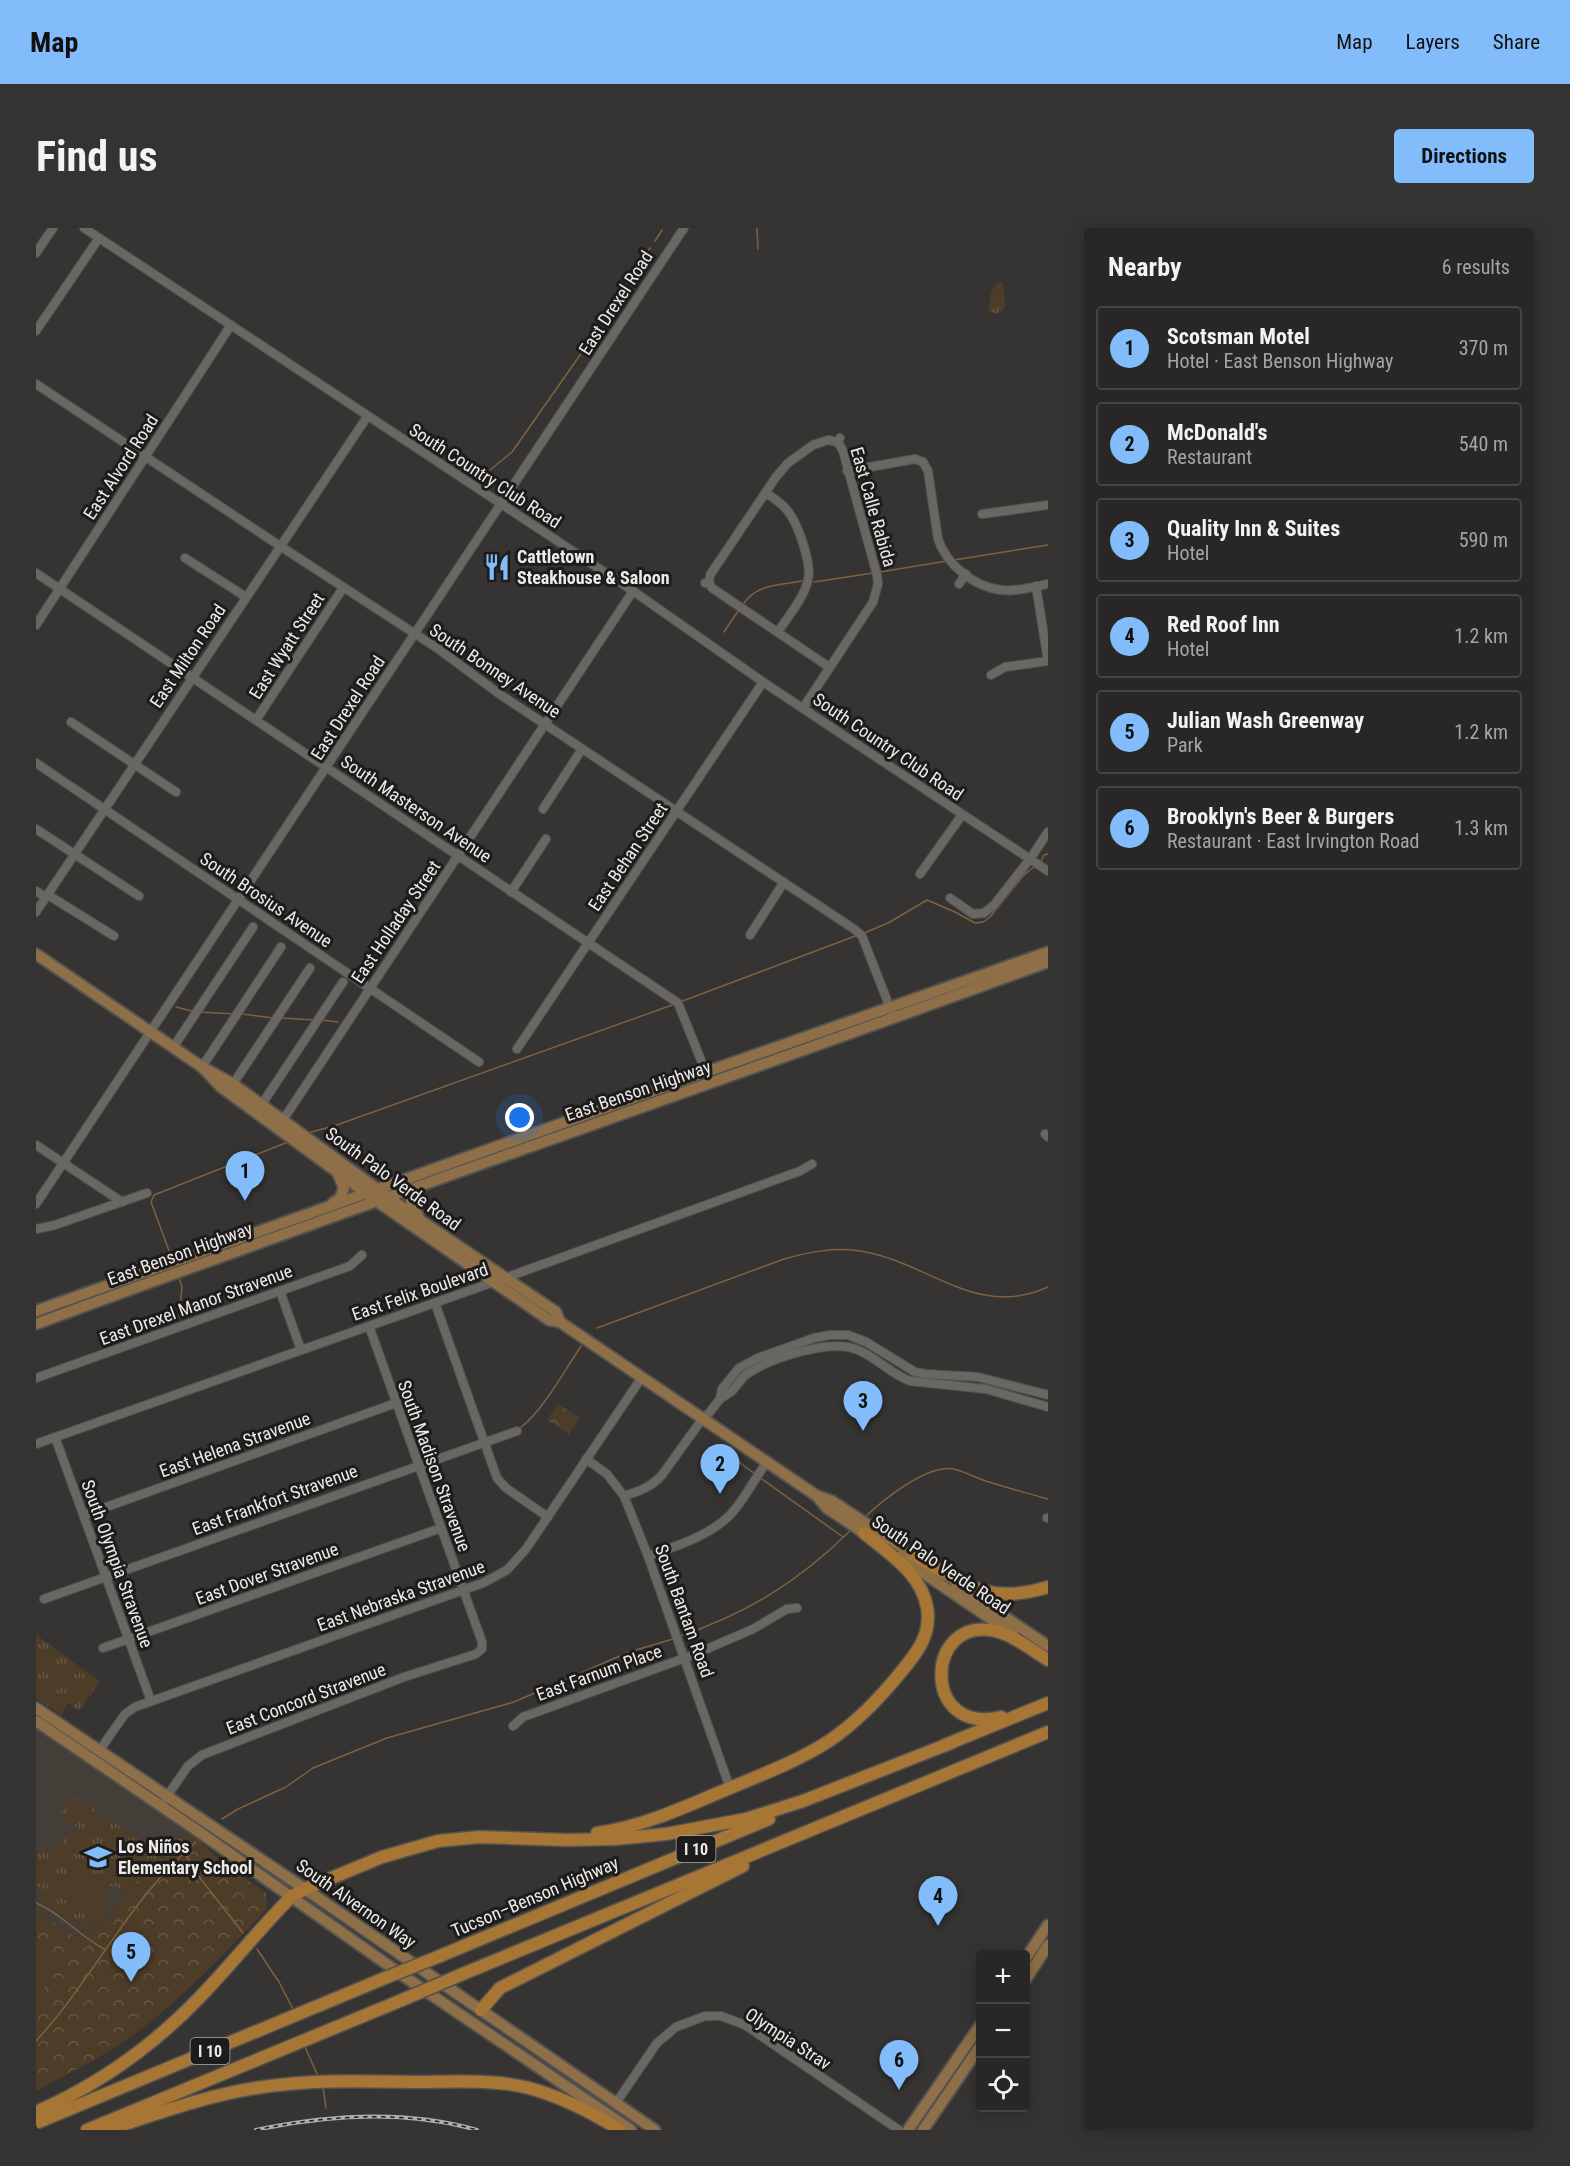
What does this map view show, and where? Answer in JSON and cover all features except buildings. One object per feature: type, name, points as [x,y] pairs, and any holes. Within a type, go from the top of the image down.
[{"type":"highway","points":[[552,1839],[608,1832],[637,1825],[800,1758],[847,1728],[883,1695],[921,1646],[928,1627],[928,1613],[921,1589],[906,1569],[867,1529]]},
{"type":"highway","points":[[913,1554],[966,1584],[993,1594],[1019,1594],[1048,1587]]},
{"type":"highway","points":[[1048,1659],[1006,1635],[994,1631],[977,1630],[961,1636],[952,1643],[944,1656],[940,1676],[942,1688],[949,1701],[959,1712],[972,1718],[985,1720],[998,1718],[1048,1703]]},
{"type":"highway","name":"Tucson–Benson Highway","points":[[36,2123],[1048,1703]]},
{"type":"highway","name":"I 10","points":[[87,2130],[1048,1732]]},
{"type":"highway","points":[[36,2112],[98,2080],[161,2034],[206,1990],[291,1898],[305,1888],[393,1853],[438,1841],[478,1837],[587,1840],[648,1836],[746,1819],[803,1802],[951,1743]]},
{"type":"highway","points":[[481,2010],[500,1988],[785,1846],[800,1834]]},
{"type":"highway","points":[[107,2130],[226,2094],[268,2086],[329,2081],[482,2083],[527,2088],[576,2104],[620,2130]]},
{"type":"main road","name":"East Benson Highway","points":[[892,1013],[1048,952]]},
{"type":"main road","name":"South Palo Verde Road","points":[[36,954],[202,1067],[233,1084],[262,1104],[424,1223],[555,1312],[561,1322]]},
{"type":"main road","name":"East Benson Highway","points":[[36,1311],[366,1193],[567,1127],[892,1013],[1048,962]]},
{"type":"main road","name":"South Palo Verde Road","points":[[202,1067],[221,1087],[377,1201],[549,1320],[561,1322],[703,1418],[817,1496],[827,1508],[847,1516],[867,1529],[1048,1659]]},
{"type":"main road","name":"East Benson Highway","points":[[36,1324],[427,1183],[567,1127]]},
{"type":"main road","points":[[320,1210],[343,1194],[342,1180],[336,1172]]},
{"type":"main road","points":[[424,1223],[411,1208],[411,1200],[417,1190],[427,1183]]},
{"type":"main road","name":"South Palo Verde Road","points":[[867,1529],[913,1554],[1048,1646]]},
{"type":"main road","name":"South Alvernon Way","points":[[36,1708],[99,1751],[291,1898],[631,2130]]},
{"type":"main road","name":"South Alvernon Way","points":[[36,1721],[305,1888],[655,2130]]},
{"type":"main road","points":[[1030,1952],[1048,1927]]},
{"type":"main road","points":[[1030,1973],[1048,1945]]},
{"type":"main road","points":[[909,2130],[976,2031]]},
{"type":"main road","points":[[923,2130],[976,2052]]},
{"type":"street","points":[[36,253],[53,228]]},
{"type":"street","name":"South Country Club Road","points":[[84,228],[633,591],[763,682],[1048,871]]},
{"type":"street","name":"East Drexel Road","points":[[36,1204],[684,228]]},
{"type":"street","points":[[37,327],[99,238]]},
{"type":"street","name":"East Alvord Road","points":[[36,625],[231,326]]},
{"type":"street","name":"South Bonney Avenue","points":[[36,384],[437,648],[498,693],[854,929],[862,936],[892,1013]]},
{"type":"street","name":"East Milton Road","points":[[36,912],[367,417]]},
{"type":"street","name":"East Calle Rabida","points":[[766,493],[782,469],[802,451],[828,441],[839,440],[877,575],[878,584],[873,602],[803,708]]},
{"type":"street","points":[[847,471],[915,459],[924,460],[928,471],[936,531],[941,548],[948,560],[982,584],[1001,590],[1048,584]]},
{"type":"street","points":[[778,632],[805,589],[809,564],[792,517],[787,509],[766,493],[710,575],[707,583],[712,588],[829,667]]},
{"type":"street","points":[[982,514],[1048,505]]},
{"type":"street","points":[[185,558],[246,597]]},
{"type":"street","name":"South Masterson Avenue","points":[[36,573],[678,1003],[708,1077]]},
{"type":"street","points":[[959,584],[966,574]]},
{"type":"street","points":[[991,675],[1005,667],[1048,661],[1036,586]]},
{"type":"street","name":"East Wyatt Street","points":[[256,720],[343,588]]},
{"type":"street","name":"East Holladay Street","points":[[283,1120],[633,591]]},
{"type":"street","name":"East Behan Street","points":[[517,1049],[763,682]]},
{"type":"street","points":[[71,722],[176,792]]},
{"type":"street","points":[[543,809],[582,749]]},
{"type":"street","name":"South Brosius Avenue","points":[[36,763],[479,1062]]},
{"type":"street","points":[[920,874],[962,815]]},
{"type":"street","points":[[36,829],[139,896]]},
{"type":"street","points":[[950,898],[973,914],[988,910],[1030,859],[1048,832]]},
{"type":"street","points":[[511,892],[546,839]]},
{"type":"street","points":[[750,935],[784,882]]},
{"type":"street","points":[[36,891],[114,936]]},
{"type":"street","points":[[174,1046],[253,927]]},
{"type":"street","points":[[202,1067],[281,947]]},
{"type":"street","points":[[233,1084],[310,968]]},
{"type":"street","points":[[262,1104],[343,982]]},
{"type":"street","points":[[36,1145],[122,1202]]},
{"type":"street","name":"East Felix Boulevard","points":[[36,1444],[505,1278],[800,1171],[812,1164]]},
{"type":"street","points":[[36,1229],[55,1225],[147,1193]]},
{"type":"street","name":"East Drexel Manor Stravenue","points":[[36,1378],[350,1266],[362,1255]]},
{"type":"street","points":[[280,1291],[301,1350]]},
{"type":"street","points":[[435,1303],[497,1478],[506,1488],[548,1517]]},
{"type":"street","name":"South Madison Stravenue","points":[[369,1326],[482,1642],[482,1649]]},
{"type":"street","points":[[720,1399],[722,1389],[739,1368],[767,1355],[814,1338],[830,1335],[848,1335],[857,1338],[908,1369],[926,1374],[978,1377],[1048,1395]]},
{"type":"street","points":[[624,1496],[642,1491],[663,1475],[703,1418],[745,1376],[773,1362],[819,1346],[838,1345],[856,1349],[878,1361],[899,1377],[910,1381],[986,1389],[1048,1407]]},
{"type":"street","points":[[878,1361],[884,1353]]},
{"type":"street","points":[[767,1355],[773,1362]]},
{"type":"street","points":[[938,1375],[938,1385]]},
{"type":"street","name":"East Nebraska Stravenue","points":[[99,1751],[125,1714],[132,1709],[490,1580],[507,1570],[521,1556],[642,1377]]},
{"type":"street","points":[[1004,1395],[1008,1385]]},
{"type":"street","name":"East Helena Stravenue","points":[[84,1515],[396,1403]]},
{"type":"street","name":"East Frankfort Stravenue","points":[[44,1599],[517,1431]]},
{"type":"street","name":"South Olympia Stravenue","points":[[55,1437],[151,1701]]},
{"type":"street","name":"South Bantam Road","points":[[586,1459],[607,1474],[624,1496],[648,1556],[730,1788]]},
{"type":"street","points":[[648,1556],[693,1539],[720,1524],[730,1515],[767,1462]]},
{"type":"street","name":"East Dover Stravenue","points":[[103,1648],[441,1528]]},
{"type":"street","name":"East Farnum Place","points":[[513,1726],[523,1717],[685,1658],[753,1629],[787,1609],[796,1608]]},
{"type":"street","name":"East Concord Stravenue","points":[[164,1801],[188,1766],[202,1755],[404,1677],[476,1654],[482,1649]]},
{"type":"street","name":"Olympia Strav","points":[[616,2103],[657,2043],[676,2027],[705,2016],[721,2016],[745,2025],[899,2130]]},
{"type":"shaded area","name":"Los Niños Elementary School","points":[[36,1728],[188,1830],[134,1884],[112,1912],[82,1940],[36,1911]]},
{"type":"green space","points":[[1003,283],[1005,307],[997,314],[988,312],[991,293],[996,284]]},
{"type":"green space","points":[[558,1404],[580,1418],[569,1434],[547,1420]]},
{"type":"green space","points":[[36,1635],[100,1681],[79,1711],[68,1703],[61,1715],[36,1698]]},
{"type":"green space","points":[[77,1797],[85,1806],[90,1804],[96,1808],[91,1816],[100,1822],[105,1816],[161,1855],[125,1892],[114,1885],[112,1887],[76,1863],[92,1918],[85,1929],[40,1900],[43,1883],[38,1888],[36,1887],[36,1849],[55,1850],[56,1843],[62,1843],[71,1830],[78,1835],[81,1830],[60,1815],[66,1802]]},
{"type":"green space","points":[[188,1830],[222,1862],[266,1893],[267,1909],[194,1983],[147,2025],[107,2052],[36,2091],[36,1911],[82,1940],[112,1912],[134,1884]]},
{"type":"green space","points":[[76,1862],[112,1887],[103,1907],[111,1911],[89,1932],[85,1929],[92,1918],[56,1894]]},
{"type":"green space","points":[[36,1953],[60,1965],[36,2000]]},
{"type":"waterway","points":[[757,228],[758,249]]},
{"type":"waterway","points":[[655,241],[662,230]]},
{"type":"waterway","points":[[595,331],[650,248]]},
{"type":"waterway","points":[[490,470],[512,452],[585,348]]},
{"type":"waterway","points":[[954,560],[1048,545]]},
{"type":"waterway","points":[[880,572],[947,561]]},
{"type":"waterway","points":[[814,582],[873,573]]},
{"type":"waterway","points":[[744,603],[755,592],[762,589],[802,581]]},
{"type":"waterway","points":[[724,632],[738,611]]},
{"type":"waterway","points":[[1041,861],[1044,855],[1048,854]]},
{"type":"waterway","points":[[862,934],[888,923],[927,900],[975,923],[983,922],[990,917],[1024,875],[1035,866]]},
{"type":"waterway","points":[[680,1002],[858,935]]},
{"type":"waterway","points":[[311,1132],[334,1126],[675,1004]]},
{"type":"waterway","points":[[176,1007],[192,1011]]},
{"type":"waterway","points":[[200,1012],[234,1014]]},
{"type":"waterway","points":[[242,1014],[273,1018]]},
{"type":"waterway","points":[[281,1018],[315,1020]]},
{"type":"waterway","points":[[322,1020],[338,1022]]},
{"type":"waterway","points":[[171,1256],[151,1202],[154,1195],[288,1142]]},
{"type":"waterway","points":[[597,1328],[784,1259],[831,1250],[860,1251],[884,1257],[975,1293],[998,1297],[1022,1295],[1048,1287]]},
{"type":"waterway","points":[[179,1318],[182,1287],[180,1280]]},
{"type":"waterway","points":[[520,1428],[537,1412],[581,1346]]},
{"type":"waterway","points":[[739,1462],[755,1474]]},
{"type":"waterway","points":[[865,1517],[911,1481],[948,1468],[1048,1499]]},
{"type":"waterway","points":[[759,1477],[843,1537]]},
{"type":"waterway","points":[[680,1636],[728,1617],[771,1594],[811,1565],[850,1531]]},
{"type":"waterway","points":[[222,1819],[286,1787],[313,1768],[387,1738],[514,1702],[629,1652],[673,1639]]},
{"type":"waterway","points":[[36,2041],[57,2017],[151,1888],[196,1842]]},
{"type":"waterway","points":[[184,1852],[200,1878],[243,1933]]},
{"type":"waterway","points":[[36,1903],[53,1912],[104,1949]]},
{"type":"waterway","points":[[257,1949],[279,1982],[293,2009]]},
{"type":"waterway","points":[[305,2047],[317,2074]]},
{"type":"waterway","points":[[323,2087],[326,2108]]},
{"type":"railway","points":[[256,2130],[311,2121],[367,2117],[423,2119],[477,2130]]},
{"type":"place","name":"Cattletown Steakhouse & Saloon","points":[[497,567]]},
{"type":"place","name":"Scotsman Motel","points":[[245,1201]]},
{"type":"place","name":"Quality Inn & Suites","points":[[863,1431]]},
{"type":"place","name":"McDonald's","points":[[720,1494]]},
{"type":"place","name":"Los Niños Elementary School","points":[[98,1857]]},
{"type":"place","name":"Red Roof Inn","points":[[938,1926]]},
{"type":"place","name":"Julian Wash Greenway","points":[[131,1982]]},
{"type":"place","name":"Brooklyn's Beer & Burgers","points":[[899,2090]]}]
